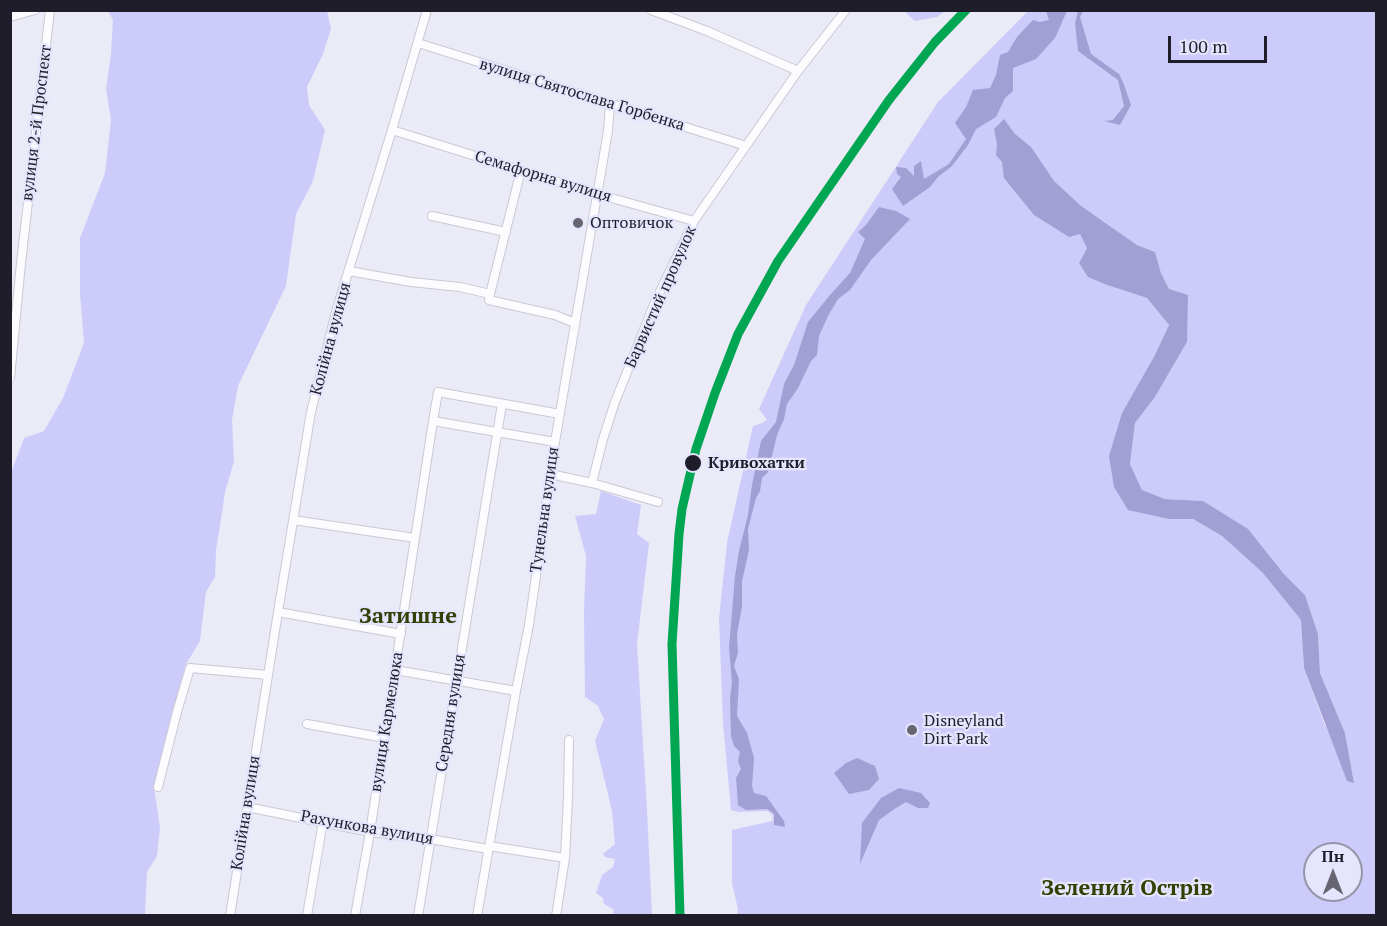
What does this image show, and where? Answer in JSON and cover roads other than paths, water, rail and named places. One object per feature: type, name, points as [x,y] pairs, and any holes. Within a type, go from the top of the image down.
[{"type":"street","points":[[10,17],[35,10]]},
{"type":"street","name":"вулиця 2-й Проспект","points":[[10,378],[50,10]]},
{"type":"street","name":"Колійна вулиця","points":[[230,915],[311,412],[337,308],[427,10]]},
{"type":"street","points":[[651,10],[707,31],[798,71]]},
{"type":"street","name":"Барвистий провулок","points":[[592,483],[615,402],[655,302],[694,221],[798,71],[846,10]]},
{"type":"street","name":"вулиця Святослава Горбенка","points":[[418,43],[746,146]]},
{"type":"street","name":"Тунельна вулиця","points":[[477,915],[529,625],[550,474],[608,131],[610,104]]},
{"type":"street","name":"Семафорна вулиця","points":[[392,130],[597,194],[694,221]]},
{"type":"street","points":[[521,170],[489,300],[555,315],[575,323]]},
{"type":"street","points":[[432,216],[506,232]]},
{"type":"street","points":[[10,261],[21,262]]},
{"type":"street","points":[[349,271],[370,276],[460,287],[490,294]]},
{"type":"street","name":"вулиця Кармелюка","points":[[355,915],[385,738],[438,392],[502,404]]},
{"type":"street","points":[[502,404],[560,414]]},
{"type":"street","name":"Середня вулиця","points":[[418,915],[502,404]]},
{"type":"street","points":[[434,421],[555,442]]},
{"type":"street","points":[[550,474],[592,483],[658,502]]},
{"type":"street","points":[[293,520],[415,538]]},
{"type":"street","points":[[278,612],[401,634]]},
{"type":"street","points":[[158,787],[190,668],[268,675]]},
{"type":"street","points":[[395,670],[516,691]]},
{"type":"street","points":[[307,724],[385,738]]},
{"type":"street","points":[[556,915],[565,858],[569,740]]},
{"type":"street","name":"Рахункова вулиця","points":[[247,807],[370,832],[565,858]]},
{"type":"street","points":[[307,915],[322,822]]},
{"type":"place","name":"Оптовичок","points":[[578,223]]},
{"type":"place","name":"Кривохатки","points":[[693,463]]},
{"type":"place","name":"Disneyland Dirt Park","points":[[912,730]]},
{"type":"district","name":"Затишне","points":[[408,617]]},
{"type":"district","name":"Зелений Острів","points":[[1127,889]]}]
